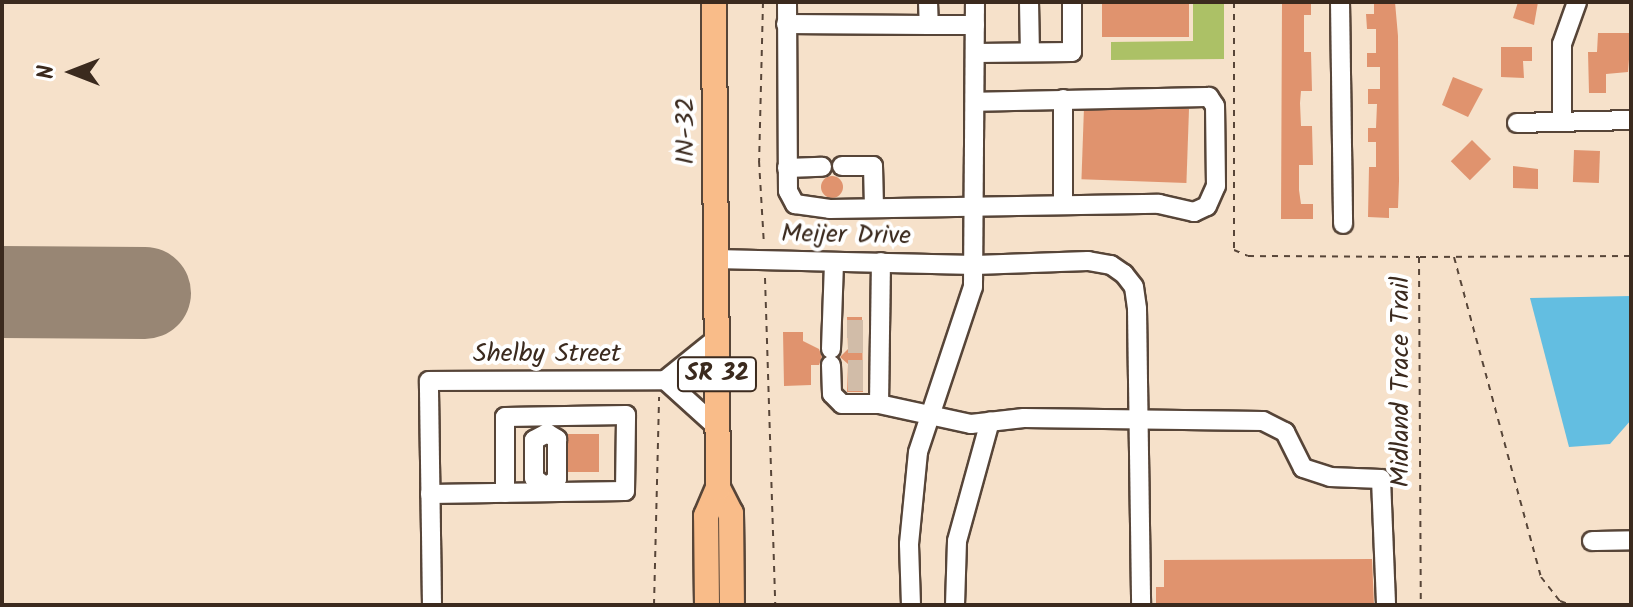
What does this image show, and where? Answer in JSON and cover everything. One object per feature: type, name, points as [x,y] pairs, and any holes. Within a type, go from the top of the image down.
[{"type":"main road","name":"IN-32","points":[[714,2],[715,259]]},
{"type":"main road","name":"SR 32","points":[[707,605],[706,516],[718,488],[715,259]]},
{"type":"main road","name":"SR 32","points":[[718,488],[731,513],[732,605]]},
{"type":"street","points":[[787,2],[787,168],[788,191],[795,204],[874,208],[1159,204],[1194,212],[1207,206],[1216,186],[1215,106],[1209,97],[975,102]]},
{"type":"street","points":[[928,2],[929,25]]},
{"type":"street","points":[[911,605],[912,499],[928,415],[967,317],[975,265],[975,2]]},
{"type":"street","points":[[1029,2],[1030,52]]},
{"type":"street","points":[[976,53],[1072,52],[1072,2]]},
{"type":"street","points":[[1340,2],[1343,224]]},
{"type":"street","points":[[1562,120],[1562,44],[1577,2]]},
{"type":"street","points":[[786,24],[975,25]]},
{"type":"street","points":[[1063,99],[1063,204]]},
{"type":"street","points":[[1517,123],[1631,120]]},
{"type":"street","points":[[842,166],[873,166],[874,208]]},
{"type":"street","points":[[787,168],[822,167]]},
{"type":"street","name":"Meijer Drive","points":[[715,259],[975,265],[1088,261],[1111,265],[1124,274],[1134,287],[1137,309],[1141,605]]},
{"type":"street","points":[[834,262],[853,356],[879,404]]},
{"type":"street","points":[[881,262],[853,356],[832,394],[842,404],[879,404],[971,424],[990,421],[1139,419],[1263,421],[1285,432],[1303,468],[1330,477],[1381,479],[1386,605]]},
{"type":"street","points":[[716,339],[662,380],[718,428]]},
{"type":"street","name":"Shelby Street","points":[[430,494],[429,381],[662,380]]},
{"type":"street","points":[[432,605],[430,494],[505,493],[546,490],[625,491],[626,415],[547,425],[505,417],[505,493]]},
{"type":"street","points":[[955,605],[957,541],[990,421]]},
{"type":"street","points":[[546,490],[547,425]]},
{"type":"street","points":[[1592,541],[1631,540]]},
{"type":"path","points":[[763,2],[759,161],[775,605]]},
{"type":"path","name":"Midland Trace Trail","points":[[1234,2],[1234,250],[1248,256],[1419,257],[1421,605]]},
{"type":"path","points":[[1419,257],[1631,256]]},
{"type":"path","points":[[1454,257],[1541,577],[1560,601],[1571,605]]},
{"type":"path","points":[[654,605],[662,380]]},
{"type":"green space","points":[[1193,2],[1224,2],[1224,59],[1111,60],[1111,42],[1193,41]]},
{"type":"water","points":[[1631,296],[1631,420],[1610,444],[1569,447],[1530,298]]},
{"type":"building","points":[[1102,2],[1189,2],[1189,37],[1102,37]]},
{"type":"building","points":[[1282,2],[1311,2],[1311,15],[1304,15],[1304,52],[1311,52],[1312,91],[1301,91],[1300,103],[1301,126],[1312,126],[1313,165],[1299,165],[1299,190],[1301,204],[1313,204],[1313,219],[1281,219]]},
{"type":"building","points":[[1374,2],[1395,2],[1398,36],[1398,208],[1389,208],[1389,218],[1368,217],[1369,167],[1376,167],[1376,142],[1368,142],[1368,128],[1376,128],[1377,104],[1368,104],[1368,89],[1380,89],[1380,67],[1367,67],[1367,53],[1376,53],[1376,29],[1367,29],[1366,14],[1374,14]]},
{"type":"building","points":[[1518,2],[1538,2],[1534,25],[1513,18]]},
{"type":"building","points":[[1598,33],[1631,33],[1628,72],[1606,74],[1606,93],[1589,93],[1588,52],[1597,52]]},
{"type":"building","points":[[1501,47],[1532,47],[1532,61],[1523,61],[1524,78],[1501,77]]},
{"type":"building","points":[[1453,77],[1483,89],[1468,117],[1442,105]]},
{"type":"building","points":[[1084,105],[1189,109],[1186,183],[1081,179]]},
{"type":"building","points":[[1472,140],[1491,159],[1470,180],[1451,161]]},
{"type":"building","points":[[1574,150],[1600,151],[1599,183],[1573,182]]},
{"type":"building","points":[[1513,166],[1538,169],[1538,189],[1513,188]]},
{"type":"building","points":[[832,176],[840,179],[843,187],[840,195],[832,198],[824,195],[821,187],[824,179]]},
{"type":"building","points":[[847,317],[862,317],[863,392],[847,392],[848,364],[840,357],[848,349]]},
{"type":"building","points":[[783,332],[803,332],[803,341],[819,349],[822,357],[819,365],[811,365],[811,385],[784,386]]},
{"type":"building","points":[[568,434],[599,434],[599,472],[568,472]]},
{"type":"building","points":[[1372,559],[1374,605],[1156,605],[1156,587],[1164,587],[1164,560]]},
{"type":"runway","points":[[2,292],[145,293]]},
{"type":"tunnel","points":[[847,329],[863,329]]},
{"type":"tunnel","points":[[848,344],[863,344]]},
{"type":"tunnel","points":[[848,369],[863,369]]},
{"type":"tunnel","points":[[848,382],[863,382]]}]
